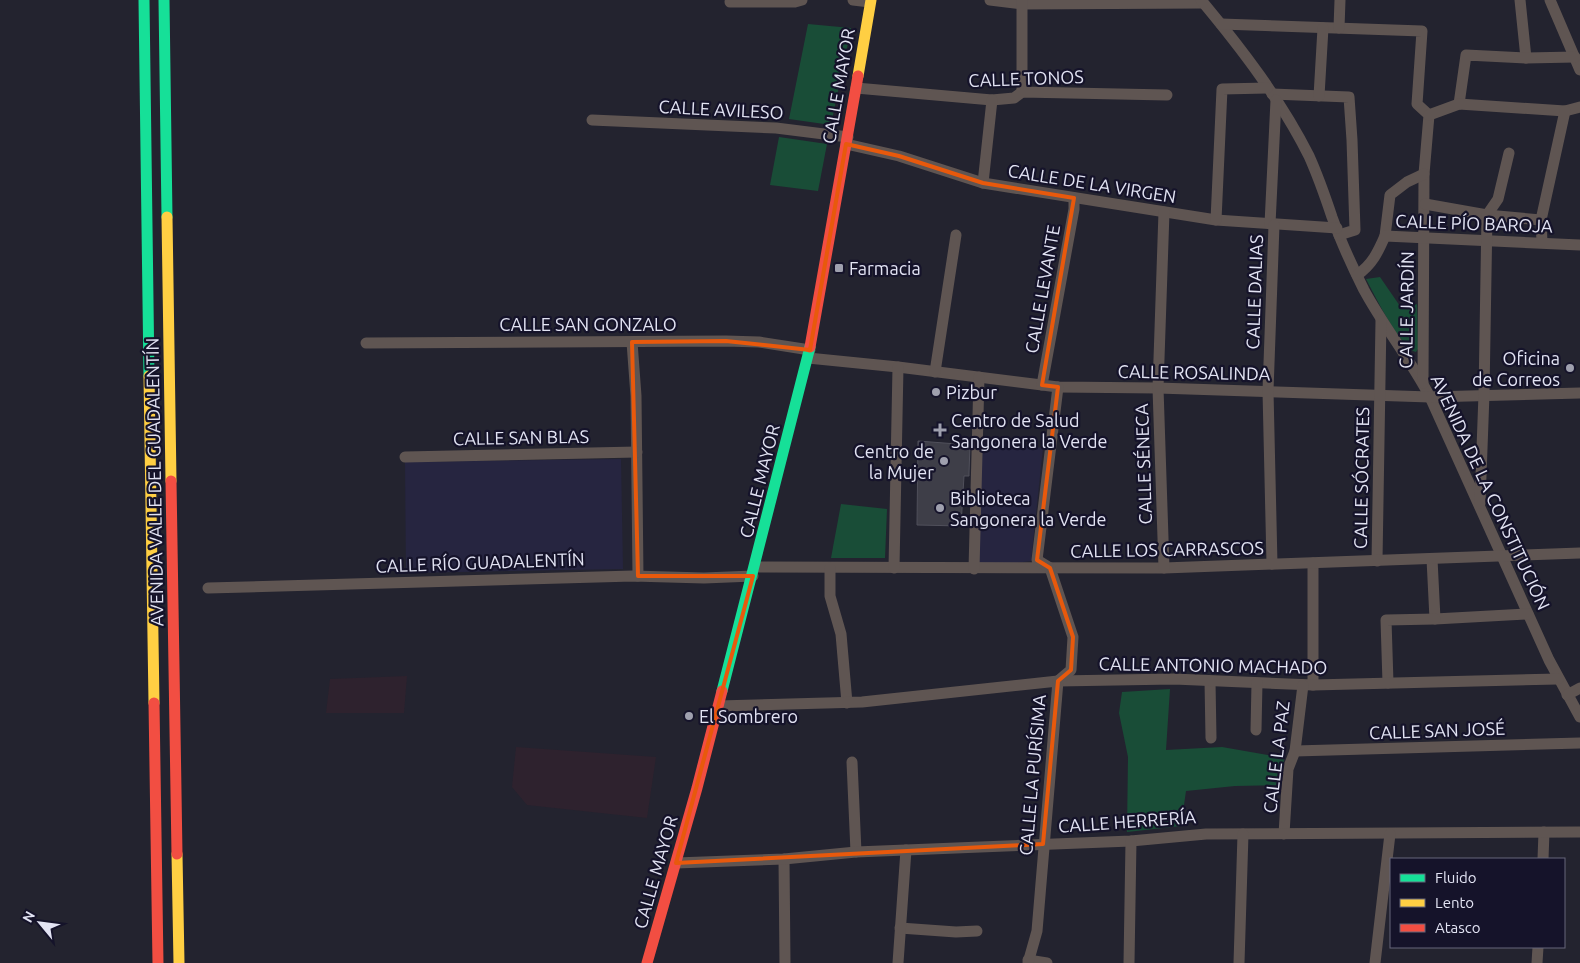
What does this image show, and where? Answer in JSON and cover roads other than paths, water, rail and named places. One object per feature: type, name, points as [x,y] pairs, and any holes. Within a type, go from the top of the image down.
[{"type":"main road","name":"AVENIDA VALLE DEL GUADALENTÍN","points":[[144,0],[158,963]]},
{"type":"main road","name":"AVENIDA VALLE DEL GUADALENTÍN","points":[[164,0],[179,963]]},
{"type":"main road","name":"CALLE MAYOR","points":[[647,963],[719,706],[809,354],[871,1]]},
{"type":"street","points":[[730,2],[795,2],[802,0]]},
{"type":"street","points":[[853,0],[871,1]]},
{"type":"street","points":[[990,0],[1022,2],[1202,1]]},
{"type":"street","points":[[1339,28],[1340,0]]},
{"type":"street","points":[[1520,0],[1526,58]]},
{"type":"street","points":[[1550,0],[1580,70]]},
{"type":"street","name":"AVENIDA DE LA CONSTITUCIÓN","points":[[1202,1],[1272,94],[1308,154],[1338,232],[1358,275],[1381,320],[1423,383],[1558,678],[1580,717]]},
{"type":"street","points":[[1022,2],[1022,92]]},
{"type":"street","points":[[1221,24],[1422,31],[1416,104],[1429,115],[1460,104],[1565,111],[1580,108]]},
{"type":"street","points":[[1319,96],[1323,28]]},
{"type":"street","points":[[1460,104],[1466,55],[1526,58],[1575,57]]},
{"type":"street","name":"CALLE TONOS","points":[[856,88],[992,100],[1014,98],[1022,92],[1167,96]]},
{"type":"street","points":[[1216,220],[1222,89],[1272,94],[1349,97],[1355,230],[1338,232]]},
{"type":"street","name":"CALLE DALIAS","points":[[1272,94],[1272,224],[1268,391],[1272,564]]},
{"type":"street","points":[[983,183],[992,100]]},
{"type":"street","points":[[1542,242],[1541,220],[1565,111]]},
{"type":"street","name":"CALLE JARDÍN","points":[[1423,383],[1424,174],[1429,115]]},
{"type":"street","name":"CALLE AVILESO","points":[[592,120],[776,128],[847,140]]},
{"type":"street","name":"CALLE DE LA VIRGEN","points":[[847,140],[983,183],[1216,220],[1272,224],[1338,232]]},
{"type":"street","points":[[1480,508],[1487,215],[1498,200],[1509,153]]},
{"type":"street","points":[[1385,236],[1390,195],[1407,182],[1424,174]]},
{"type":"street","name":"CALLE LEVANTE","points":[[1042,385],[1074,209],[1074,198]]},
{"type":"street","points":[[1425,204],[1487,215],[1541,220]]},
{"type":"street","name":"CALLE SÉNECA","points":[[1164,212],[1158,388],[1164,568]]},
{"type":"street","points":[[935,372],[956,235]]},
{"type":"street","name":"CALLE PÍO BAROJA","points":[[1358,275],[1374,261],[1385,236],[1580,245]]},
{"type":"street","name":"CALLE SÓCRATES","points":[[1377,561],[1381,320]]},
{"type":"street","name":"CALLE SAN GONZALO","points":[[366,343],[726,340],[759,342],[809,354]]},
{"type":"street","points":[[632,342],[638,452],[638,576]]},
{"type":"street","name":"CALLE ROSALINDA","points":[[809,354],[1058,387],[1158,388],[1430,397],[1484,394],[1580,393]]},
{"type":"street","points":[[894,568],[898,367]]},
{"type":"street","points":[[974,569],[979,377]]},
{"type":"street","name":"CALLE LA PURÍSIMA","points":[[1028,962],[1037,931],[1058,681],[1071,670],[1073,637],[1050,568],[1038,560],[1058,387]]},
{"type":"street","name":"CALLE SAN BLAS","points":[[405,457],[638,452]]},
{"type":"street","name":"CALLE LOS CARRASCOS","points":[[754,572],[830,568],[1164,568],[1580,553]]},
{"type":"street","points":[[1432,559],[1435,619]]},
{"type":"street","name":"CALLE LA PAZ","points":[[1284,834],[1288,768],[1295,751],[1308,685],[1313,563]]},
{"type":"street","points":[[830,568],[830,596],[841,634],[847,703]]},
{"type":"street","name":"CALLE RÍO GUADALENTÍN","points":[[208,588],[638,576],[704,578],[754,572]]},
{"type":"street","points":[[1388,683],[1386,620],[1528,614]]},
{"type":"street","name":"CALLE ANTONIO MACHADO","points":[[719,706],[847,703],[1058,681],[1174,678],[1308,685],[1558,678]]},
{"type":"street","points":[[1210,681],[1211,738]]},
{"type":"street","points":[[1256,730],[1257,683]]},
{"type":"street","points":[[1567,695],[1580,688]]},
{"type":"street","name":"CALLE SAN JOSÉ","points":[[1295,751],[1580,743]]},
{"type":"street","points":[[852,762],[856,852]]},
{"type":"street","points":[[1543,858],[1544,832]]},
{"type":"street","name":"CALLE HERRERÍA","points":[[676,863],[784,859],[856,852],[1131,841],[1206,834],[1580,832]]},
{"type":"street","points":[[1239,963],[1243,834]]},
{"type":"street","points":[[1375,963],[1390,834]]},
{"type":"street","points":[[1129,963],[1131,841]]},
{"type":"street","points":[[898,963],[906,850]]},
{"type":"street","points":[[784,859],[785,963]]},
{"type":"street","points":[[900,928],[956,932],[977,931]]},
{"type":"street","points":[[1537,963],[1538,948]]},
{"type":"street","points":[[1028,962],[1047,963]]},
{"type":"place","name":"Farmacia","points":[[839,268]]},
{"type":"place","name":"Oficina de Correos","points":[[1570,368]]},
{"type":"place","name":"Pizbur","points":[[936,392]]},
{"type":"place","name":"Centro de Salud Sangonera la Verde","points":[[940,430]]},
{"type":"place","name":"Centro de la Mujer","points":[[944,461]]},
{"type":"place","name":"Biblioteca Sangonera la Verde","points":[[940,508]]},
{"type":"place","name":"El Sombrero","points":[[689,716]]}]
